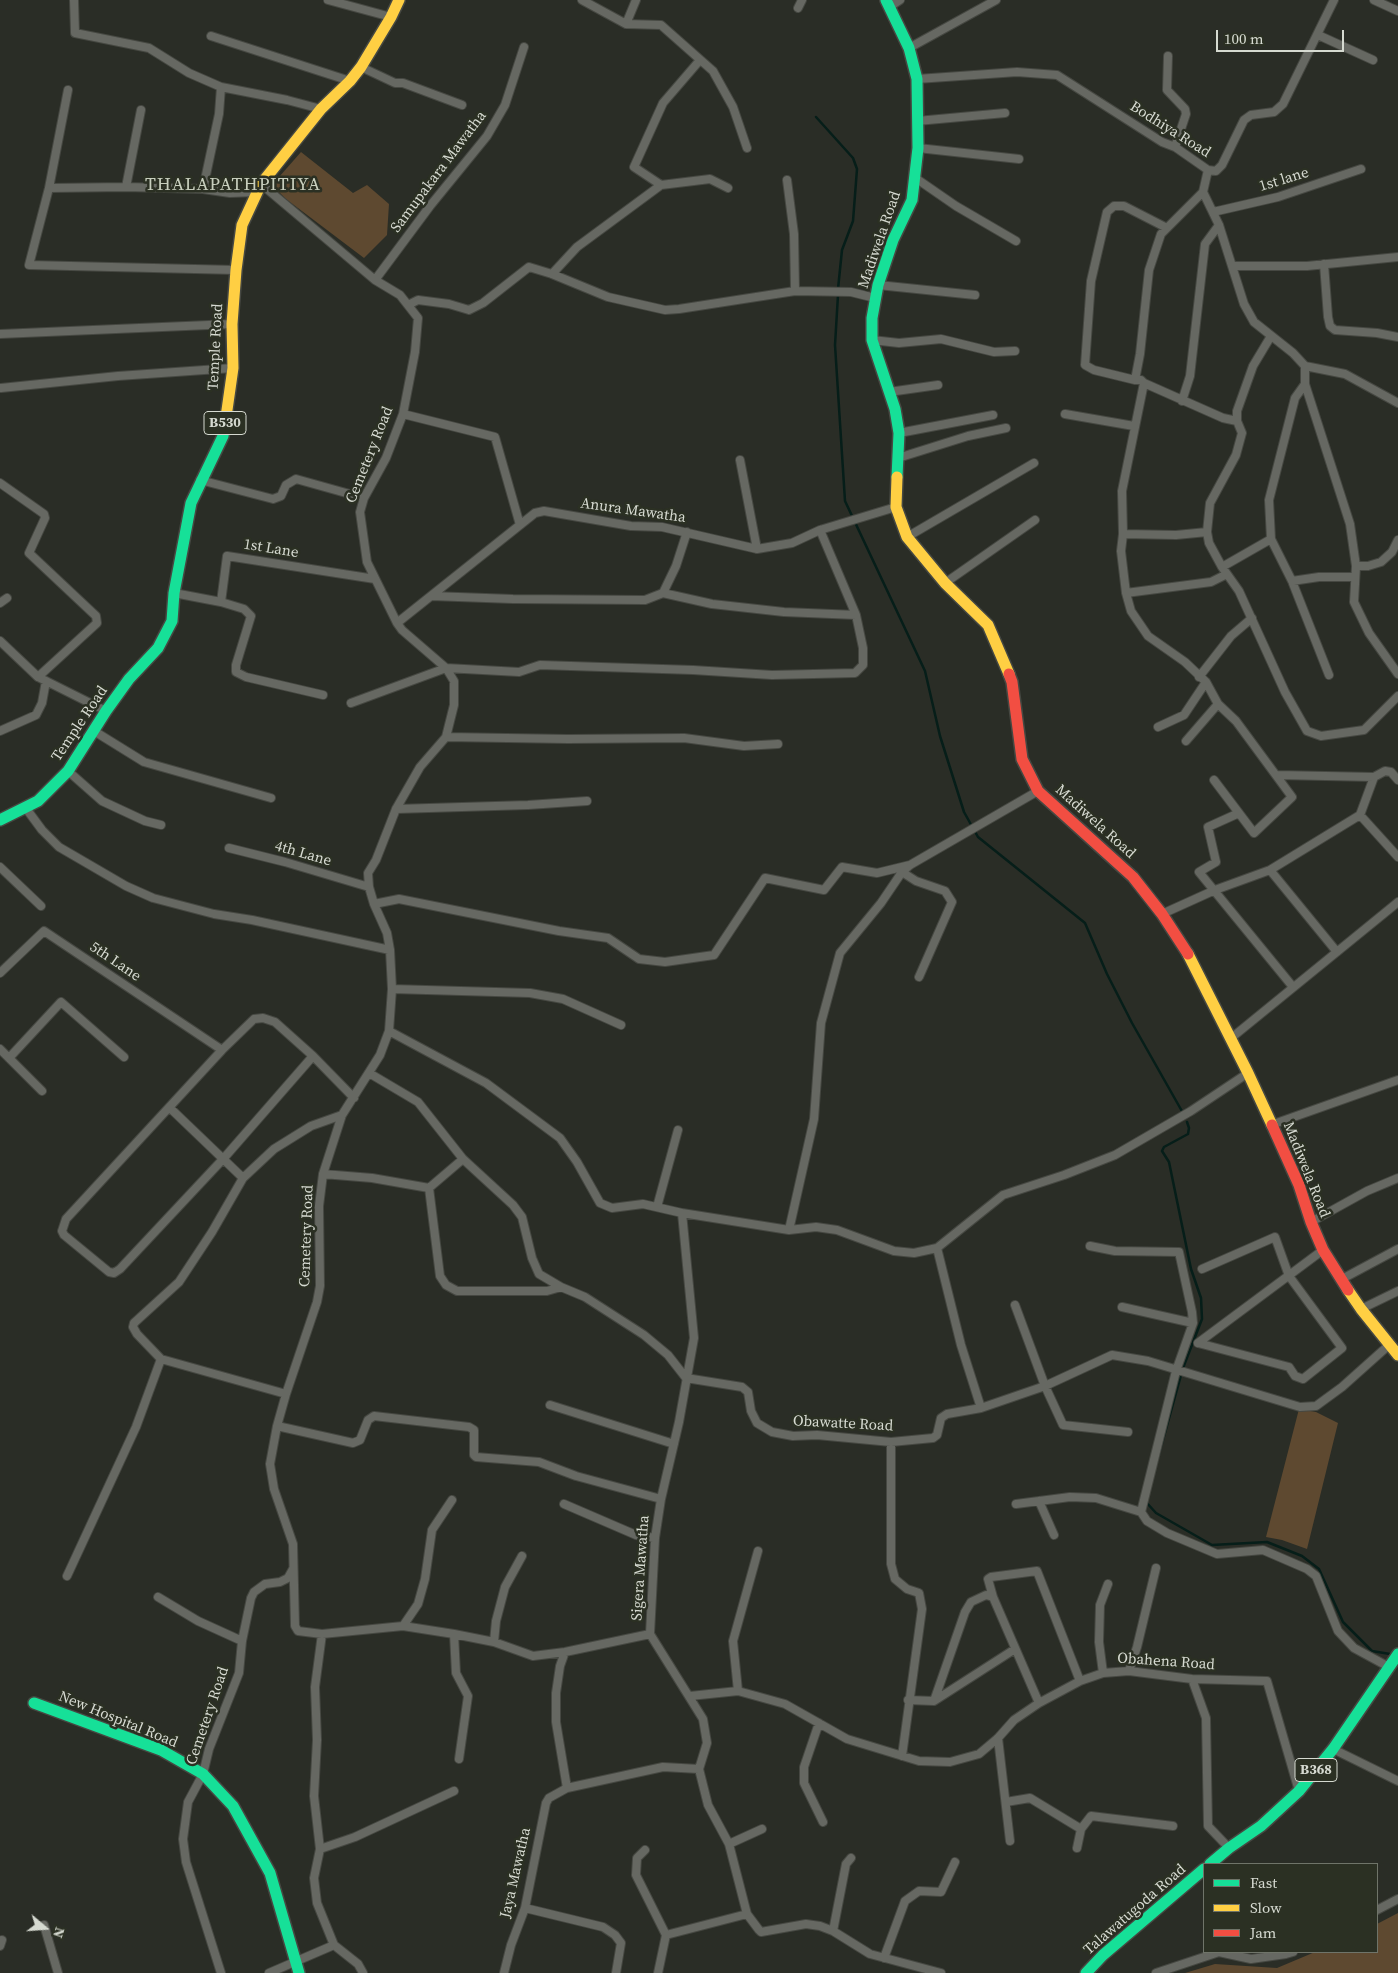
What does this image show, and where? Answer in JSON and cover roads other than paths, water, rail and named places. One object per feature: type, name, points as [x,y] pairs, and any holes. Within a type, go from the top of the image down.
[{"type":"main road","name":"Temple Road","points":[[0,820],[38,801],[68,771],[129,679],[158,648],[172,621],[174,593],[190,503],[222,436],[233,368],[232,324],[242,225],[258,188],[321,109],[350,81],[361,67],[399,0]]},
{"type":"main road","name":"Madiwela Road","points":[[892,2],[910,48],[917,79],[918,148],[912,200],[893,240],[878,285],[872,318],[872,340],[895,410],[899,434],[896,507],[907,538],[945,583],[988,625],[1012,682],[1022,759],[1038,791],[1133,877],[1162,914],[1190,957],[1272,1125],[1299,1185],[1311,1222],[1323,1250],[1361,1309],[1398,1355]]},
{"type":"main road","name":"B368","points":[[1211,1863],[1261,1826],[1299,1791],[1333,1749],[1398,1654]]},
{"type":"main road","name":"New Hospital Road","points":[[34,1703],[161,1750],[203,1774],[233,1806],[270,1872],[298,1968]]},
{"type":"main road","name":"Talawatugoda Road","points":[[1086,1973],[1103,1955],[1203,1870]]},
{"type":"street","points":[[74,0],[75,33],[149,48],[189,73],[221,87],[321,109]]},
{"type":"street","points":[[328,0],[391,17]]},
{"type":"street","points":[[582,0],[626,24],[661,25],[713,72],[733,107],[747,148]]},
{"type":"street","points":[[626,24],[636,0]]},
{"type":"street","points":[[798,8],[802,0]]},
{"type":"street","points":[[910,48],[996,0]]},
{"type":"street","points":[[1208,170],[1216,171],[1222,165],[1244,120],[1250,115],[1274,112],[1283,104],[1334,0]]},
{"type":"street","points":[[1374,0],[1398,11]]},
{"type":"street","points":[[1318,35],[1373,60]]},
{"type":"street","points":[[211,36],[350,81]]},
{"type":"street","name":"Samupakara Mawatha","points":[[375,280],[430,206],[487,136],[504,105],[524,47]]},
{"type":"street","points":[[1168,56],[1166,90],[1185,108],[1186,114],[1175,147]]},
{"type":"street","points":[[661,186],[634,167],[663,103],[700,60]]},
{"type":"street","points":[[361,67],[394,83],[403,83],[462,104]]},
{"type":"street","name":"Bodhiya Road","points":[[917,79],[1018,72],[1057,75],[1162,142],[1175,147],[1208,170],[1203,192]]},
{"type":"street","points":[[203,189],[219,114],[221,87]]},
{"type":"street","points":[[68,90],[50,188],[29,264],[236,270]]},
{"type":"street","points":[[126,187],[141,110]]},
{"type":"street","points":[[918,122],[1005,113]]},
{"type":"street","points":[[918,148],[1019,159]]},
{"type":"street","name":"1st lane","points":[[1213,212],[1278,197],[1361,169]]},
{"type":"street","points":[[914,177],[956,206],[1016,242]]},
{"type":"street","points":[[552,274],[577,246],[661,186],[710,179],[728,188]]},
{"type":"street","points":[[787,180],[794,234],[795,291]]},
{"type":"street","points":[[50,188],[203,189],[230,193],[258,188]]},
{"type":"street","name":"Cemetery Road","points":[[221,1973],[186,1862],[183,1839],[188,1802],[203,1774],[209,1749],[239,1673],[242,1641],[251,1598],[254,1592],[265,1584],[280,1582],[288,1578],[293,1569],[293,1544],[274,1489],[270,1464],[277,1426],[317,1302],[320,1286],[319,1206],[323,1174],[342,1115],[380,1055],[389,1031],[392,990],[390,950],[387,933],[374,904],[369,887],[368,873],[376,860],[396,809],[420,767],[446,737],[454,705],[454,681],[446,668],[402,630],[375,579],[367,562],[360,512],[364,498],[386,458],[403,414],[415,352],[418,318],[400,295],[375,280],[258,188]]},
{"type":"street","points":[[1135,380],[1140,354],[1149,270],[1161,234],[1203,192],[1219,225],[1244,304],[1254,322],[1293,353],[1305,366],[1345,374],[1398,403],[1398,410]]},
{"type":"street","points":[[1165,228],[1124,206],[1114,206],[1107,212],[1091,280],[1085,365],[1094,370],[1141,380],[1144,384],[1182,401],[1223,418],[1237,421]]},
{"type":"street","points":[[1182,401],[1190,376],[1205,244],[1219,225]]},
{"type":"street","points":[[1233,266],[1307,266],[1398,257]]},
{"type":"street","points":[[1324,264],[1330,326],[1335,330],[1377,333],[1398,337]]},
{"type":"street","points":[[408,305],[418,300],[449,304],[469,310],[483,303],[529,267],[552,274],[608,298],[665,310],[795,291],[851,292],[875,298]]},
{"type":"street","points":[[878,285],[975,295]]},
{"type":"street","points":[[0,334],[232,324]]},
{"type":"street","points":[[1270,336],[1253,366],[1236,410],[1237,421],[1242,433],[1236,454],[1210,503],[1207,532],[1209,543],[1222,567],[1239,591],[1285,692],[1307,731],[1321,736],[1364,730],[1398,696]]},
{"type":"street","points":[[872,340],[899,343],[941,339],[994,352],[1015,351]]},
{"type":"street","points":[[1305,366],[1305,384],[1350,524],[1356,566],[1354,602],[1369,633],[1398,674]]},
{"type":"street","points":[[2,388],[118,376],[233,368]]},
{"type":"street","points":[[1144,384],[1122,491],[1123,534],[1121,551],[1126,593],[1131,611],[1148,636],[1185,662],[1206,682],[1218,704],[1236,721],[1292,797],[1254,833],[1214,780]]},
{"type":"street","points":[[1305,384],[1295,398],[1269,500],[1271,539],[1292,581],[1329,676]]},
{"type":"street","points":[[889,392],[938,386]]},
{"type":"street","points":[[403,414],[495,437],[520,525]]},
{"type":"street","points":[[899,434],[993,414]]},
{"type":"street","points":[[1065,414],[1134,426]]},
{"type":"street","points":[[898,458],[968,436],[1006,428]]},
{"type":"street","points":[[740,460],[757,549]]},
{"type":"street","points":[[907,538],[1034,463]]},
{"type":"street","points":[[200,480],[273,499],[281,496],[286,485],[296,479],[364,498]]},
{"type":"street","points":[[0,483],[44,514],[45,518],[29,553],[96,616],[97,622],[38,677]]},
{"type":"street","name":"Anura Mawatha","points":[[397,622],[535,513],[544,511],[631,526],[662,527],[757,549],[792,543],[820,530],[896,507]]},
{"type":"street","points":[[945,583],[1035,520]]},
{"type":"street","points":[[351,703],[446,668],[519,672],[540,665],[693,670],[772,675],[855,673],[863,665],[864,648],[856,615],[820,530]]},
{"type":"street","points":[[663,593],[676,566],[687,532]]},
{"type":"street","points":[[1123,534],[1176,535],[1207,532]]},
{"type":"street","points":[[1222,567],[1271,539]]},
{"type":"street","points":[[1356,566],[1368,566],[1381,562],[1392,552],[1398,540]]},
{"type":"street","name":"1st Lane","points":[[221,602],[227,556],[375,579]]},
{"type":"street","points":[[1126,593],[1212,582],[1227,574]]},
{"type":"street","points":[[1292,581],[1319,577],[1355,577]]},
{"type":"street","points":[[174,593],[221,602],[244,609],[250,613],[251,616],[236,664],[236,672],[246,677],[323,695]]},
{"type":"street","points":[[431,596],[645,600],[663,593],[712,604],[784,612],[856,615]]},
{"type":"street","points":[[1199,677],[1231,636],[1252,618]]},
{"type":"street","points":[[0,641],[38,677],[106,711]]},
{"type":"street","points":[[0,731],[36,715],[42,703],[46,681]]},
{"type":"street","points":[[1158,727],[1184,715],[1206,682]]},
{"type":"street","points":[[1186,741],[1218,704]]},
{"type":"street","points":[[94,731],[144,762],[271,798]]},
{"type":"street","points":[[446,737],[568,740],[684,738],[744,746],[778,744]]},
{"type":"street","points":[[68,771],[102,801],[145,821],[161,825]]},
{"type":"street","points":[[1277,775],[1374,777],[1385,771],[1391,772],[1398,780]]},
{"type":"street","points":[[1162,914],[1215,890],[1270,870],[1360,815],[1374,777]]},
{"type":"street","points":[[789,1230],[814,1119],[821,1023],[840,953],[881,903],[902,872],[910,865],[1038,791]]},
{"type":"street","points":[[396,809],[528,805],[587,801]]},
{"type":"street","points":[[24,807],[42,830],[59,847],[126,886],[154,898],[214,914],[390,950]]},
{"type":"street","points":[[1240,812],[1208,827],[1216,862],[1199,872],[1293,988]]},
{"type":"street","points":[[1360,815],[1398,857]]},
{"type":"street","name":"4th Lane","points":[[229,848],[285,862],[369,887]]},
{"type":"street","points":[[374,904],[399,899],[559,932],[608,938],[639,959],[665,962],[714,955],[765,878],[824,890],[842,867],[877,874],[910,865]]},
{"type":"street","points":[[0,867],[41,906]]},
{"type":"street","points":[[1270,870],[1337,952]]},
{"type":"street","points":[[902,872],[916,881],[945,891],[952,902],[919,977]]},
{"type":"street","points":[[1230,1039],[1398,902]]},
{"type":"street","name":"5th Lane","points":[[0,973],[44,931],[222,1050]]},
{"type":"street","points":[[392,990],[530,993],[563,999],[621,1026]]},
{"type":"street","points":[[9,1058],[60,1002],[124,1057]]},
{"type":"street","points":[[313,1056],[224,1158],[120,1269],[114,1273],[109,1272],[64,1234],[62,1231],[66,1219],[222,1050],[254,1020],[263,1018],[275,1022],[313,1056],[354,1098]]},
{"type":"street","points":[[389,1031],[486,1082],[560,1138],[577,1162],[600,1203],[612,1208],[643,1204],[682,1213],[789,1230],[816,1227],[838,1230],[894,1251],[914,1253],[937,1248],[1003,1195],[1064,1176],[1115,1155],[1191,1111],[1248,1073]]},
{"type":"street","points":[[0,1049],[42,1091]]},
{"type":"street","points":[[368,1073],[418,1102],[463,1160],[514,1205],[522,1217],[532,1258],[539,1274],[561,1287],[585,1297],[644,1335],[668,1355],[686,1378]]},
{"type":"street","points":[[1272,1125],[1398,1080]]},
{"type":"street","points":[[170,1108],[243,1178]]},
{"type":"street","points":[[286,1394],[161,1359],[137,1334],[133,1327],[134,1323],[179,1282],[212,1232],[243,1178],[274,1149],[311,1126],[342,1115]]},
{"type":"street","points":[[656,1207],[678,1130]]},
{"type":"street","points":[[323,1174],[372,1178],[429,1188],[463,1160]]},
{"type":"street","points":[[1311,1222],[1367,1191],[1398,1178]]},
{"type":"street","points":[[429,1188],[440,1276],[446,1285],[457,1291],[547,1291],[561,1287]]},
{"type":"street","name":"Sigera Mawatha","points":[[682,1213],[694,1338],[674,1444],[661,1499],[655,1538],[650,1634],[703,1719],[707,1743],[699,1769]]},
{"type":"street","points":[[1202,1269],[1275,1237],[1289,1276],[1342,1348],[1303,1379],[1295,1376],[1289,1367],[1198,1344],[1289,1276],[1323,1250]]},
{"type":"street","points":[[1090,1246],[1115,1251],[1179,1252],[1193,1324],[1141,1512]]},
{"type":"street","points":[[937,1248],[961,1345],[981,1408],[1045,1386],[1112,1356],[1148,1362],[1300,1407],[1316,1406],[1342,1387],[1390,1345]]},
{"type":"street","points":[[1342,1278],[1398,1249]]},
{"type":"street","points":[[1361,1309],[1398,1291]]},
{"type":"street","points":[[1015,1305],[1045,1386],[1063,1425],[1128,1432]]},
{"type":"street","points":[[1122,1308],[1193,1324]]},
{"type":"street","points":[[67,1576],[136,1427],[161,1359]]},
{"type":"street","name":"Obawatte Road","points":[[686,1378],[742,1387],[748,1392],[757,1424],[772,1432],[793,1436],[816,1435],[891,1442],[933,1438],[937,1435],[940,1418],[948,1414],[981,1408]]},
{"type":"street","points":[[550,1405],[674,1444]]},
{"type":"street","points":[[277,1426],[353,1443],[360,1440],[368,1420],[374,1416],[469,1427],[474,1430],[474,1455],[476,1458],[539,1462],[576,1476],[661,1499]]},
{"type":"street","points":[[891,1442],[892,1564],[895,1579],[907,1589],[918,1593],[922,1609],[908,1700],[902,1756]]},
{"type":"street","points":[[1016,1504],[1070,1497],[1096,1498],[1141,1512],[1147,1521],[1168,1533],[1217,1554],[1263,1550],[1307,1569],[1316,1576],[1338,1631],[1354,1648],[1388,1667]]},
{"type":"street","points":[[403,1626],[418,1604],[425,1579],[432,1530],[452,1500]]},
{"type":"street","points":[[1039,1501],[1054,1535]]},
{"type":"street","points":[[564,1504],[636,1535],[655,1538]]},
{"type":"street","points":[[738,1691],[732,1641],[758,1551]]},
{"type":"street","points":[[494,1642],[496,1621],[505,1587],[522,1556]]},
{"type":"street","points":[[1129,1671],[1138,1647],[1156,1568]]},
{"type":"street","points":[[293,1569],[295,1626],[298,1631],[322,1634],[403,1626],[494,1642],[533,1656],[565,1652],[650,1634]]},
{"type":"street","points":[[1039,1703],[993,1597],[988,1579],[991,1577],[1037,1571],[1080,1681]]},
{"type":"street","points":[[1103,1673],[1099,1642],[1100,1605],[1108,1584]]},
{"type":"street","points":[[934,1701],[965,1612],[971,1602],[986,1595],[993,1597]]},
{"type":"street","points":[[158,1597],[198,1621],[242,1641]]},
{"type":"street","points":[[322,1634],[315,1687],[317,1740],[314,1796],[320,1849],[314,1878],[317,1903],[334,1945],[358,1964],[363,1973]]},
{"type":"street","points":[[454,1634],[456,1673],[468,1696],[460,1759]]},
{"type":"street","points":[[908,1700],[934,1701],[1015,1649]]},
{"type":"street","points":[[565,1652],[560,1666],[556,1693],[556,1722],[567,1788]]},
{"type":"street","name":"Obahena Road","points":[[690,1696],[738,1691],[785,1704],[847,1739],[919,1761],[950,1762],[979,1754],[998,1738],[1014,1720],[1039,1703],[1080,1681],[1103,1673],[1129,1671],[1192,1679],[1267,1681],[1299,1791]]},
{"type":"street","points":[[1192,1679],[1206,1718],[1208,1826],[1229,1848]]},
{"type":"street","points":[[819,1723],[804,1767],[804,1783],[822,1822]]},
{"type":"street","points":[[998,1738],[1010,1841]]},
{"type":"street","points":[[1333,1749],[1398,1781]]},
{"type":"street","name":"Jaya Mawatha","points":[[504,1973],[511,1945],[525,1908],[546,1802],[549,1798],[567,1788],[663,1768],[699,1769]]},
{"type":"street","points":[[699,1769],[708,1805],[729,1844],[747,1914],[761,1932],[806,1924],[833,1931],[870,1954],[941,1973]]},
{"type":"street","points":[[320,1849],[355,1837],[454,1790]]},
{"type":"street","points":[[1006,1802],[1030,1798],[1082,1829]]},
{"type":"street","points":[[1077,1848],[1082,1829],[1091,1816],[1172,1826]]},
{"type":"street","points":[[729,1844],[762,1829]]},
{"type":"street","points":[[646,1850],[636,1858],[636,1876],[666,1935],[658,1973]]},
{"type":"street","points":[[833,1931],[846,1864],[851,1858]]},
{"type":"street","points":[[884,1958],[905,1900],[919,1891],[940,1892],[955,1862]]},
{"type":"street","points":[[1378,1909],[1398,1899]]},
{"type":"street","points":[[525,1908],[603,1927],[615,1935],[621,1942],[616,1973]]},
{"type":"street","points":[[666,1935],[747,1914]]},
{"type":"street","points":[[44,1925],[58,1973]]},
{"type":"street","points":[[269,1973],[298,1968],[334,1945]]},
{"type":"street","points":[[1156,1973],[1216,1953]]},
{"type":"street","points":[[1224,1953],[1251,1959],[1290,1953]]},
{"type":"waterway","points":[[816,117],[853,158],[857,169],[853,221],[842,250],[838,289]]},
{"type":"waterway","points":[[838,295],[835,345],[845,501],[925,671],[940,736],[964,812],[978,837],[1085,923],[1107,974],[1132,1023],[1183,1113]]},
{"type":"waterway","points":[[1156,1465],[1183,1368],[1202,1319],[1201,1298],[1191,1269],[1169,1162],[1162,1151],[1164,1147],[1188,1134],[1187,1122]]},
{"type":"waterway","points":[[1146,1502],[1156,1513],[1212,1545],[1267,1542],[1302,1556],[1319,1569],[1343,1622],[1372,1651],[1390,1654]]},
{"type":"district","name":"THALAPATHPITIYA","points":[[233,185]]}]
